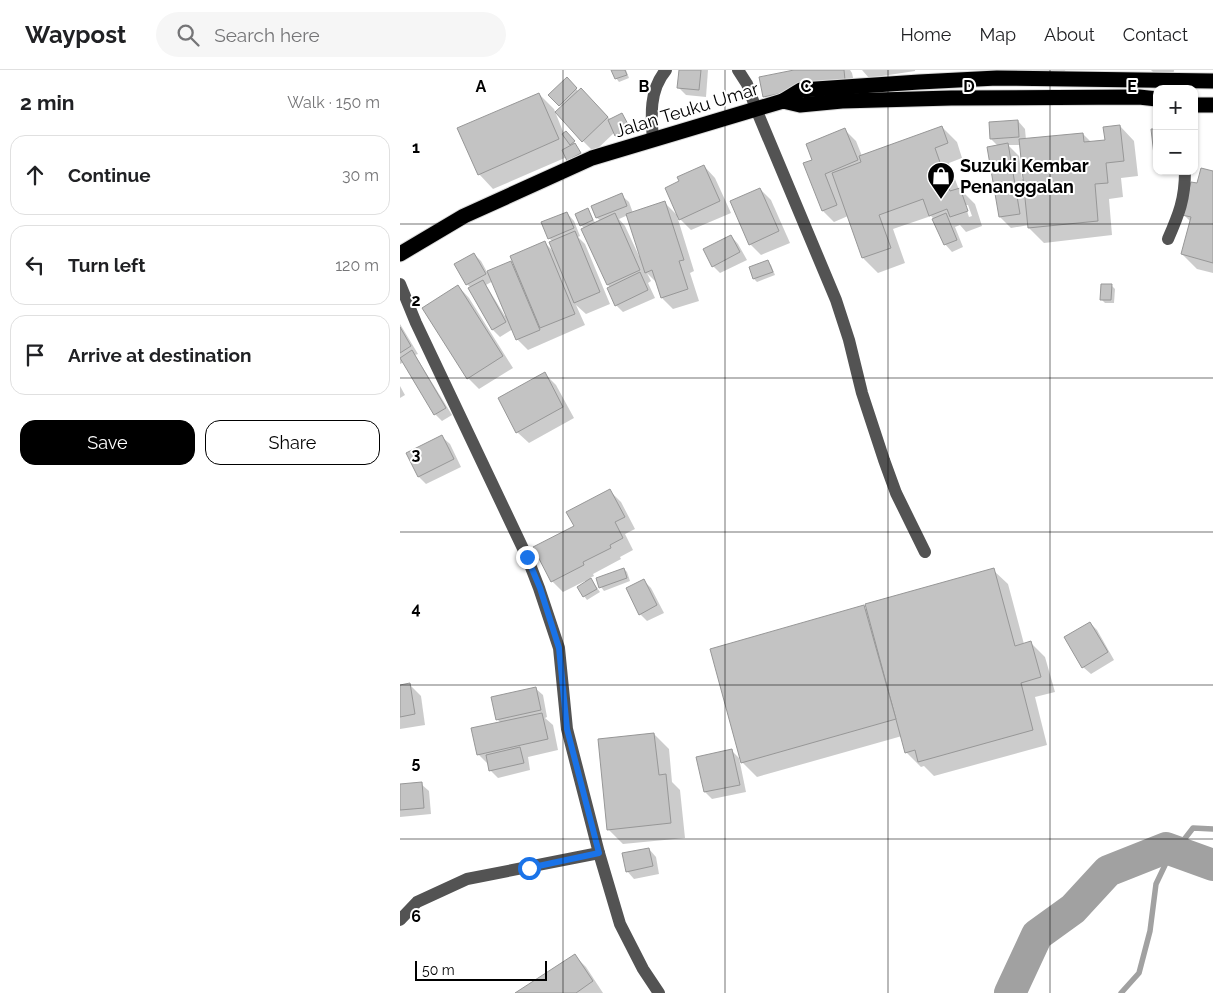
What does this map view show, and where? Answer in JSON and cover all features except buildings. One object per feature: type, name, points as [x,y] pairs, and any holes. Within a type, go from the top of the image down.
[{"type":"highway","points":[[783,101],[801,90],[919,82],[997,74],[1213,81]]},
{"type":"highway","name":"Jalan Teuku Umar","points":[[400,254],[464,216],[592,158],[783,101],[800,105],[842,101],[950,98],[1139,97],[1153,99]]},
{"type":"highway","points":[[1198,104],[1213,105]]},
{"type":"street","points":[[653,140],[651,116],[653,96],[666,70]]},
{"type":"street","points":[[738,70],[747,84],[836,300],[849,340],[862,393],[884,460],[896,493],[925,552]]},
{"type":"street","points":[[1168,239],[1182,205],[1185,175]]},
{"type":"street","points":[[400,284],[416,323],[540,588],[559,648],[567,729],[599,853],[620,924],[643,969],[659,993]]},
{"type":"street","points":[[400,920],[417,902],[467,879],[599,853]]},
{"type":"waterway","points":[[1121,993],[1139,973],[1150,931],[1156,884],[1166,863],[1193,828],[1213,829]]},
{"type":"waterway","points":[[1010,993],[1037,935],[1073,909],[1108,871],[1166,848],[1213,865]]},
{"type":"place","name":"Suzuki Kembar Penanggalan","points":[[941,200]]},
{"type":"route","points":[[527,557],[540,588],[559,648],[567,729],[599,853],[529,868]]}]
